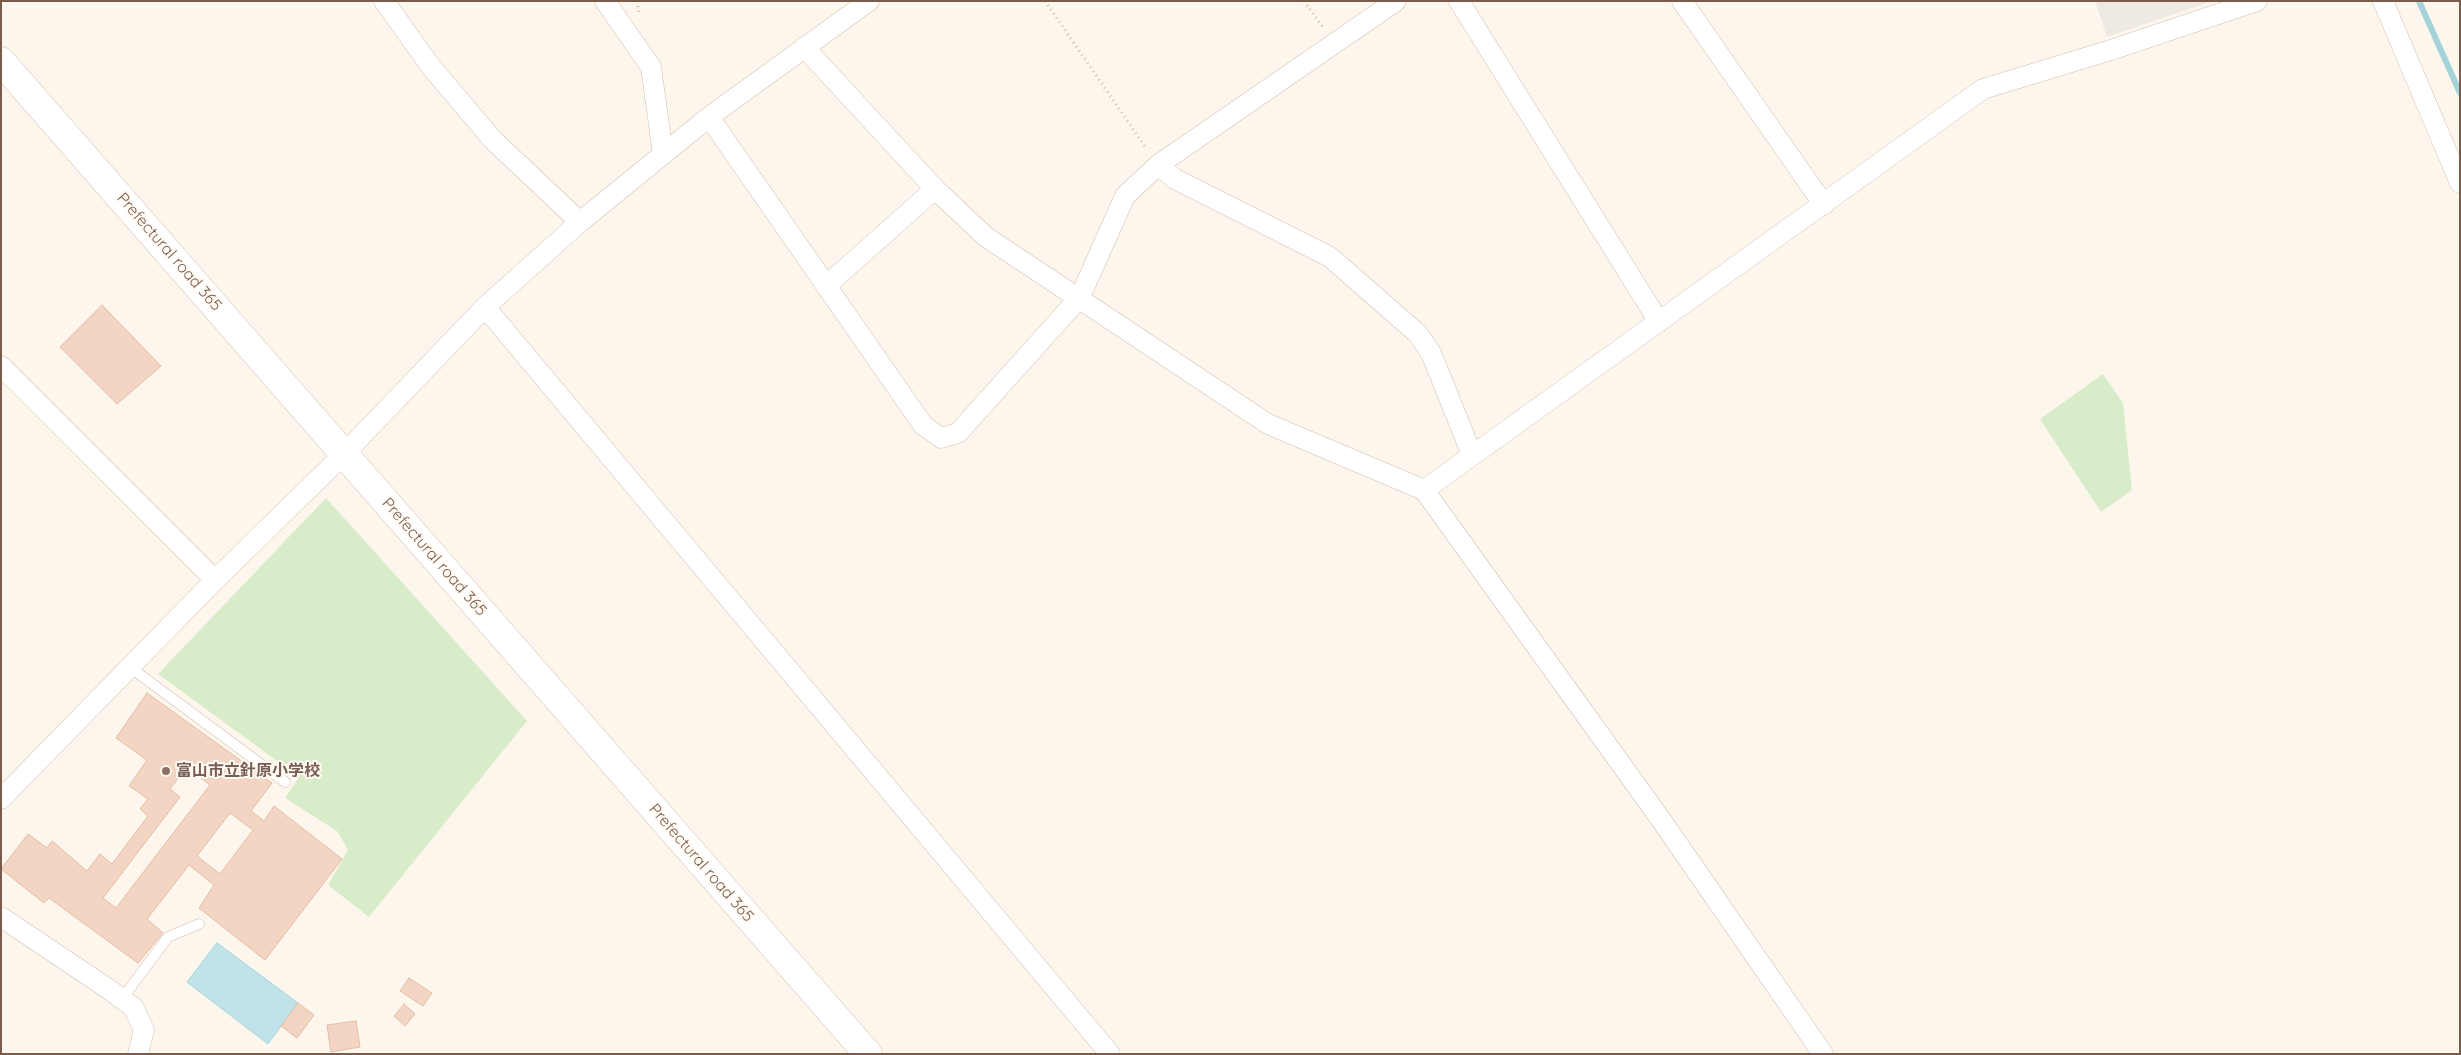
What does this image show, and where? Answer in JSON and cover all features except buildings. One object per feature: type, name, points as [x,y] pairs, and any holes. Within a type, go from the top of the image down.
[{"type":"main road","name":"Prefectural road 365","points":[[1,61],[868,1054]]},
{"type":"street","points":[[384,1],[432,68],[493,140],[580,222]]},
{"type":"street","points":[[605,1],[651,67],[663,154]]},
{"type":"street","points":[[2,798],[216,580],[344,454],[485,307],[580,222],[709,117],[869,1]]},
{"type":"street","points":[[709,117],[923,425],[941,438],[958,433],[1080,297],[1125,196],[1158,165],[1396,1]]},
{"type":"street","points":[[1459,1],[1659,322]]},
{"type":"street","points":[[1682,1],[1824,204]]},
{"type":"street","points":[[1424,490],[1983,89],[2120,47],[2257,1]]},
{"type":"street","points":[[2384,1],[2460,183]]},
{"type":"street","points":[[804,47],[935,189],[986,236],[1268,424],[1424,490],[1664,824],[1823,1054]]},
{"type":"street","points":[[1158,165],[1175,179],[1330,257],[1418,334],[1431,352],[1472,455]]},
{"type":"street","points":[[826,286],[935,189]]},
{"type":"street","points":[[485,307],[1110,1054]]},
{"type":"street","points":[[1,366],[216,580]]},
{"type":"street","points":[[1,917],[134,1008],[144,1030],[138,1054]]},
{"type":"lane","points":[[131,668],[285,782]]},
{"type":"lane","points":[[122,999],[168,937],[199,924]]},
{"type":"path","points":[[1045,1],[1158,165]]},
{"type":"path","points":[[1304,1],[1334,44]]},
{"type":"shaded area","points":[[2095,1],[2213,1],[2107,37]]},
{"type":"green space","points":[[2103,374],[2123,403],[2132,490],[2101,512],[2040,419]]},
{"type":"green space","points":[[326,498],[527,721],[369,917],[328,885],[348,850],[337,831],[285,798],[299,777],[158,674]]},
{"type":"water","points":[[217,943],[298,1003],[268,1044],[187,982]]},
{"type":"waterway","points":[[2419,1],[2460,93]]},
{"type":"place","name":"富山市立針原小学校","points":[[166,771]]}]
